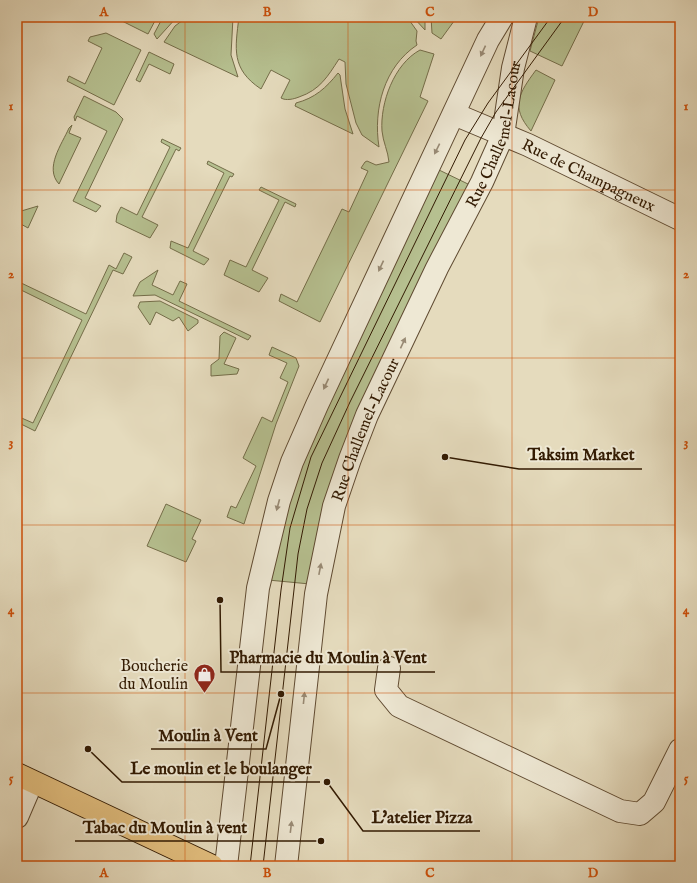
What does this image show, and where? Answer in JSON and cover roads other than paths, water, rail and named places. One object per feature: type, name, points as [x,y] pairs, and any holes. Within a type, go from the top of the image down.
[{"type":"main road","points":[[25,778],[212,866]]},
{"type":"street","name":"Rue Challemel-Lacour","points":[[227,857],[258,588],[279,501],[292,462],[320,398],[488,40],[502,17]]},
{"type":"street","name":"Rue Challemel-Lacour","points":[[286,866],[316,594],[334,506],[367,415],[437,268],[482,182],[504,135],[513,68],[526,17]]},
{"type":"street","name":"Rue de Champagneux","points":[[454,114],[528,145],[680,219]]},
{"type":"street","points":[[389,668],[386,690],[399,706],[620,811],[640,814],[654,802],[680,750]]},
{"type":"street","points":[[17,817],[25,778]]},
{"type":"tram line","points":[[250,866],[281,590],[290,528],[311,457],[465,140],[488,103],[551,17]]},
{"type":"tram line","points":[[263,866],[298,554],[307,509],[322,463],[350,402],[481,138],[496,112],[565,17]]},
{"type":"place","name":"Taksim Market","points":[[445,457]]},
{"type":"place","name":"Pharmacie du Moulin à Vent","points":[[220,600]]},
{"type":"place","name":"Boucherie du Moulin","points":[[204,694]]},
{"type":"place","name":"Moulin à Vent","points":[[281,694]]},
{"type":"place","name":"Le moulin et le boulanger","points":[[88,749]]},
{"type":"place","name":"L'atelier Pizza","points":[[327,782]]},
{"type":"place","name":"Tabac du Moulin à vent","points":[[321,841]]}]
